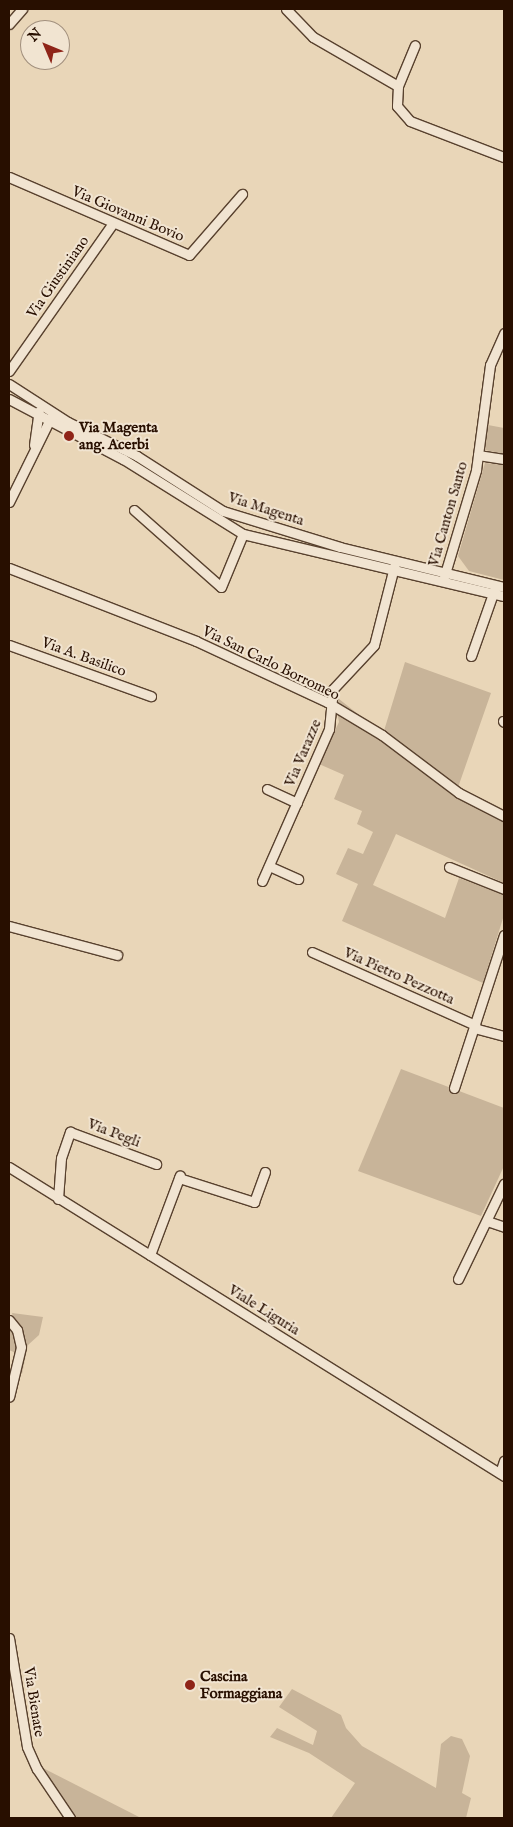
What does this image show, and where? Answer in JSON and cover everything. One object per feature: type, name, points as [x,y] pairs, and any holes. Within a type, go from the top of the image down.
[{"type":"street","points":[[9,24],[22,9]]},
{"type":"street","points":[[286,9],[313,37],[398,86]]},
{"type":"street","points":[[415,45],[398,86],[397,106],[410,121],[504,157]]},
{"type":"street","name":"Via Giovanni Bovio","points":[[9,177],[191,255],[242,194]]},
{"type":"street","name":"Via Giustiniano","points":[[9,371],[113,223]]},
{"type":"street","name":"Via Canton Santo","points":[[445,576],[478,455],[490,367],[504,333]]},
{"type":"street","name":"Via Magenta","points":[[9,384],[43,406],[51,416],[123,459],[208,515],[243,534],[395,564],[498,588],[504,596]]},
{"type":"street","name":"Via Magenta","points":[[9,399],[38,415],[51,416],[138,456],[214,506],[395,564]]},
{"type":"street","points":[[33,450],[38,415],[43,406]]},
{"type":"street","points":[[9,502],[51,416]]},
{"type":"street","name":"Via Canton Santo","points":[[478,455],[504,459]]},
{"type":"street","points":[[208,515],[214,506]]},
{"type":"street","name":"Via Magenta","points":[[134,510],[220,587],[243,534]]},
{"type":"street","name":"Via Varazze","points":[[262,881],[329,729],[335,686],[374,647],[395,564]]},
{"type":"street","name":"Via San Carlo Borromeo","points":[[9,568],[196,641],[332,706],[378,732],[459,793],[504,816]]},
{"type":"street","points":[[471,656],[498,588]]},
{"type":"street","name":"Via A. Basilico","points":[[9,645],[150,696]]},
{"type":"street","name":"Via Varazze","points":[[267,789],[296,803]]},
{"type":"street","points":[[269,866],[298,879]]},
{"type":"street","points":[[449,867],[504,889]]},
{"type":"street","points":[[9,926],[117,955]]},
{"type":"street","points":[[454,1088],[475,1026],[500,964],[504,935]]},
{"type":"street","name":"Via Pietro Pezzotta","points":[[312,952],[475,1026],[504,1036]]},
{"type":"street","name":"Via Pegli","points":[[58,1198],[62,1153],[70,1132],[156,1164]]},
{"type":"street","name":"Viale Liguria","points":[[9,1167],[502,1475]]},
{"type":"street","points":[[150,1255],[179,1176],[252,1202],[265,1172]]},
{"type":"street","points":[[458,1279],[504,1184]]},
{"type":"street","points":[[487,1221],[504,1227]]},
{"type":"street","points":[[9,1320],[17,1330],[21,1347],[9,1397]]},
{"type":"street","points":[[502,1475],[504,1461]]},
{"type":"street","name":"Via Bienate","points":[[9,1638],[29,1752],[70,1818]]},
{"type":"shaded area","points":[[488,425],[504,428],[504,454],[485,450]]},
{"type":"shaded area","points":[[485,463],[504,465],[504,580],[469,571],[458,556]]},
{"type":"shaded area","points":[[405,662],[491,693],[455,796],[504,821],[504,883],[396,834],[373,885],[445,918],[459,878],[504,895],[504,915],[483,983],[342,921],[358,884],[336,874],[348,848],[363,854],[373,832],[357,824],[362,811],[334,799],[344,775],[319,764],[339,722],[334,695],[383,734]]},
{"type":"shaded area","points":[[401,1069],[504,1108],[504,1166],[481,1216],[358,1171]]},
{"type":"shaded area","points":[[12,1313],[43,1317],[39,1335],[28,1345],[22,1374],[17,1372],[23,1349]]},
{"type":"shaded area","points":[[9,1325],[17,1345],[16,1353],[9,1350]]},
{"type":"shaded area","points":[[292,1689],[341,1715],[346,1728],[362,1746],[436,1788],[441,1744],[451,1736],[462,1739],[470,1756],[462,1793],[471,1798],[466,1818],[331,1818],[355,1783],[309,1753],[270,1737],[277,1728],[313,1745],[317,1731],[279,1707]]},
{"type":"shaded area","points":[[37,1765],[141,1818],[75,1818]]},
{"type":"place","name":"Via Magenta ang. Acerbi","points":[[69,436]]},
{"type":"place","name":"Cascina Formaggiana","points":[[190,1685]]}]
